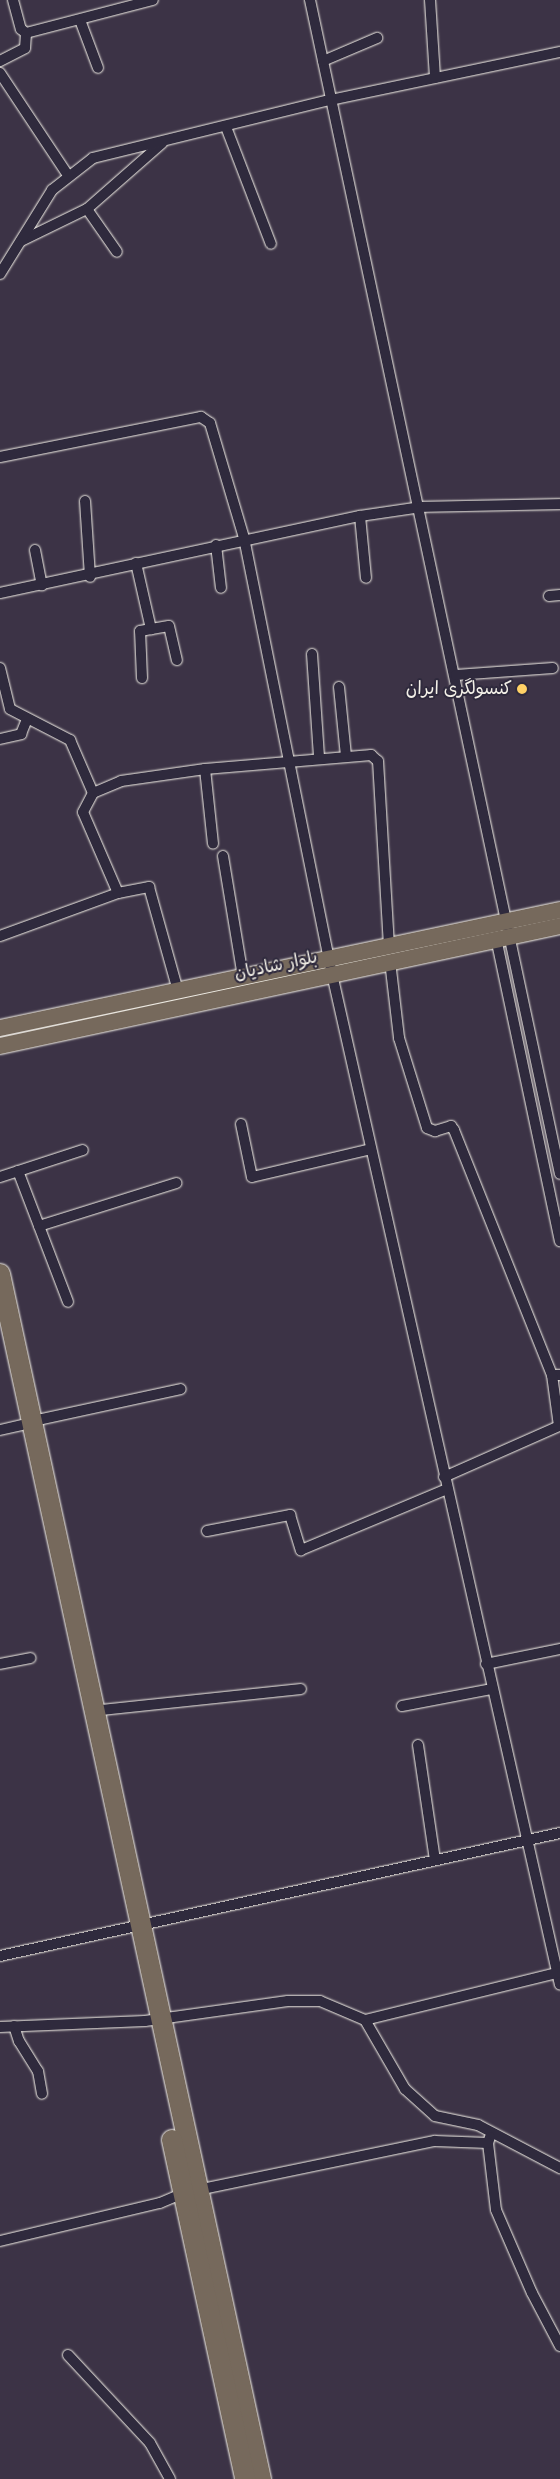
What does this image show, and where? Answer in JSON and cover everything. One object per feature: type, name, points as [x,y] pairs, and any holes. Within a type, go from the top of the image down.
[{"type":"highway","points":[[0,1274],[27,1423],[152,2020],[190,2192],[260,2479]]},
{"type":"highway","points":[[0,1334],[27,1423],[92,1711],[132,1924]]},
{"type":"highway","points":[[190,2192],[245,2479]]},
{"type":"main road","name":"بلوار شادیان","points":[[503,932],[560,910]]},
{"type":"main road","name":"بلوار شادیان","points":[[0,1046],[390,954],[503,932],[560,926]]},
{"type":"main road","name":"بلوار شادیان","points":[[0,1028],[243,977],[330,967]]},
{"type":"street","points":[[14,0],[21,30],[26,33],[80,20],[106,5],[153,0]]},
{"type":"street","points":[[310,0],[330,100],[421,507],[456,675],[560,1241]]},
{"type":"street","points":[[430,0],[435,78]]},
{"type":"street","points":[[80,20],[98,68]]},
{"type":"street","points":[[0,61],[25,48],[26,33]]},
{"type":"street","points":[[323,60],[377,38]]},
{"type":"street","points":[[0,274],[52,190],[67,174],[93,158],[226,127],[330,100],[560,52]]},
{"type":"street","points":[[0,73],[67,174]]},
{"type":"street","points":[[226,127],[271,244]]},
{"type":"street","points":[[20,241],[87,209],[164,142]]},
{"type":"street","points":[[87,209],[117,252]]},
{"type":"street","points":[[0,457],[208,419],[244,538],[291,759],[330,967],[560,1985]]},
{"type":"street","points":[[84,501],[90,577]]},
{"type":"street","points":[[0,593],[90,577],[136,562],[244,538],[360,516],[421,507],[560,504]]},
{"type":"street","points":[[360,516],[366,578]]},
{"type":"street","points":[[216,545],[221,588]]},
{"type":"street","points":[[35,550],[42,585]]},
{"type":"street","points":[[136,562],[151,629]]},
{"type":"street","points":[[142,678],[140,631],[169,626],[177,660]]},
{"type":"street","points":[[312,654],[319,757]]},
{"type":"street","points":[[0,668],[6,704],[28,719],[70,740],[93,793]]},
{"type":"street","points":[[456,675],[554,668]]},
{"type":"street","points":[[339,687],[346,756]]},
{"type":"street","points":[[0,739],[21,734],[28,719]]},
{"type":"street","points":[[118,893],[83,812],[93,793],[121,781],[291,759],[371,755],[378,761],[390,954],[399,1038],[427,1128],[435,1131],[451,1126],[454,1130],[556,1375],[560,1427],[444,1477]]},
{"type":"street","points":[[205,769],[213,844]]},
{"type":"street","points":[[223,856],[243,977]]},
{"type":"street","points":[[0,936],[118,893],[149,887],[178,990]]},
{"type":"street","points":[[503,932],[560,1174]]},
{"type":"street","points":[[241,1124],[252,1177],[371,1149]]},
{"type":"street","points":[[0,1177],[83,1150]]},
{"type":"street","points":[[18,1171],[68,1302]]},
{"type":"street","points":[[39,1226],[176,1183]]},
{"type":"street","points":[[0,1430],[181,1389]]},
{"type":"street","points":[[207,1531],[290,1515],[299,1551],[447,1489]]},
{"type":"street","points":[[486,1664],[560,1649]]},
{"type":"street","points":[[0,1664],[30,1658]]},
{"type":"street","points":[[92,1711],[302,1689]]},
{"type":"street","points":[[402,1706],[492,1689]]},
{"type":"street","points":[[418,1745],[435,1860]]},
{"type":"street","points":[[0,1956],[132,1924],[560,1833]]},
{"type":"street","points":[[0,2027],[152,2020],[288,2001],[320,2001],[365,2020],[558,1972]]},
{"type":"street","points":[[365,2020],[405,2089],[435,2116],[478,2125],[560,2168]]},
{"type":"street","points":[[14,2026],[18,2041],[38,2071],[42,2094]]},
{"type":"street","points":[[492,2132],[488,2143],[496,2210],[532,2293],[560,2346]]},
{"type":"street","points":[[0,2241],[160,2203],[190,2192],[435,2141],[488,2143]]},
{"type":"street","points":[[68,2354],[150,2443],[170,2479]]},
{"type":"place","name":"کنسولگری ایران","points":[[522,689]]}]
